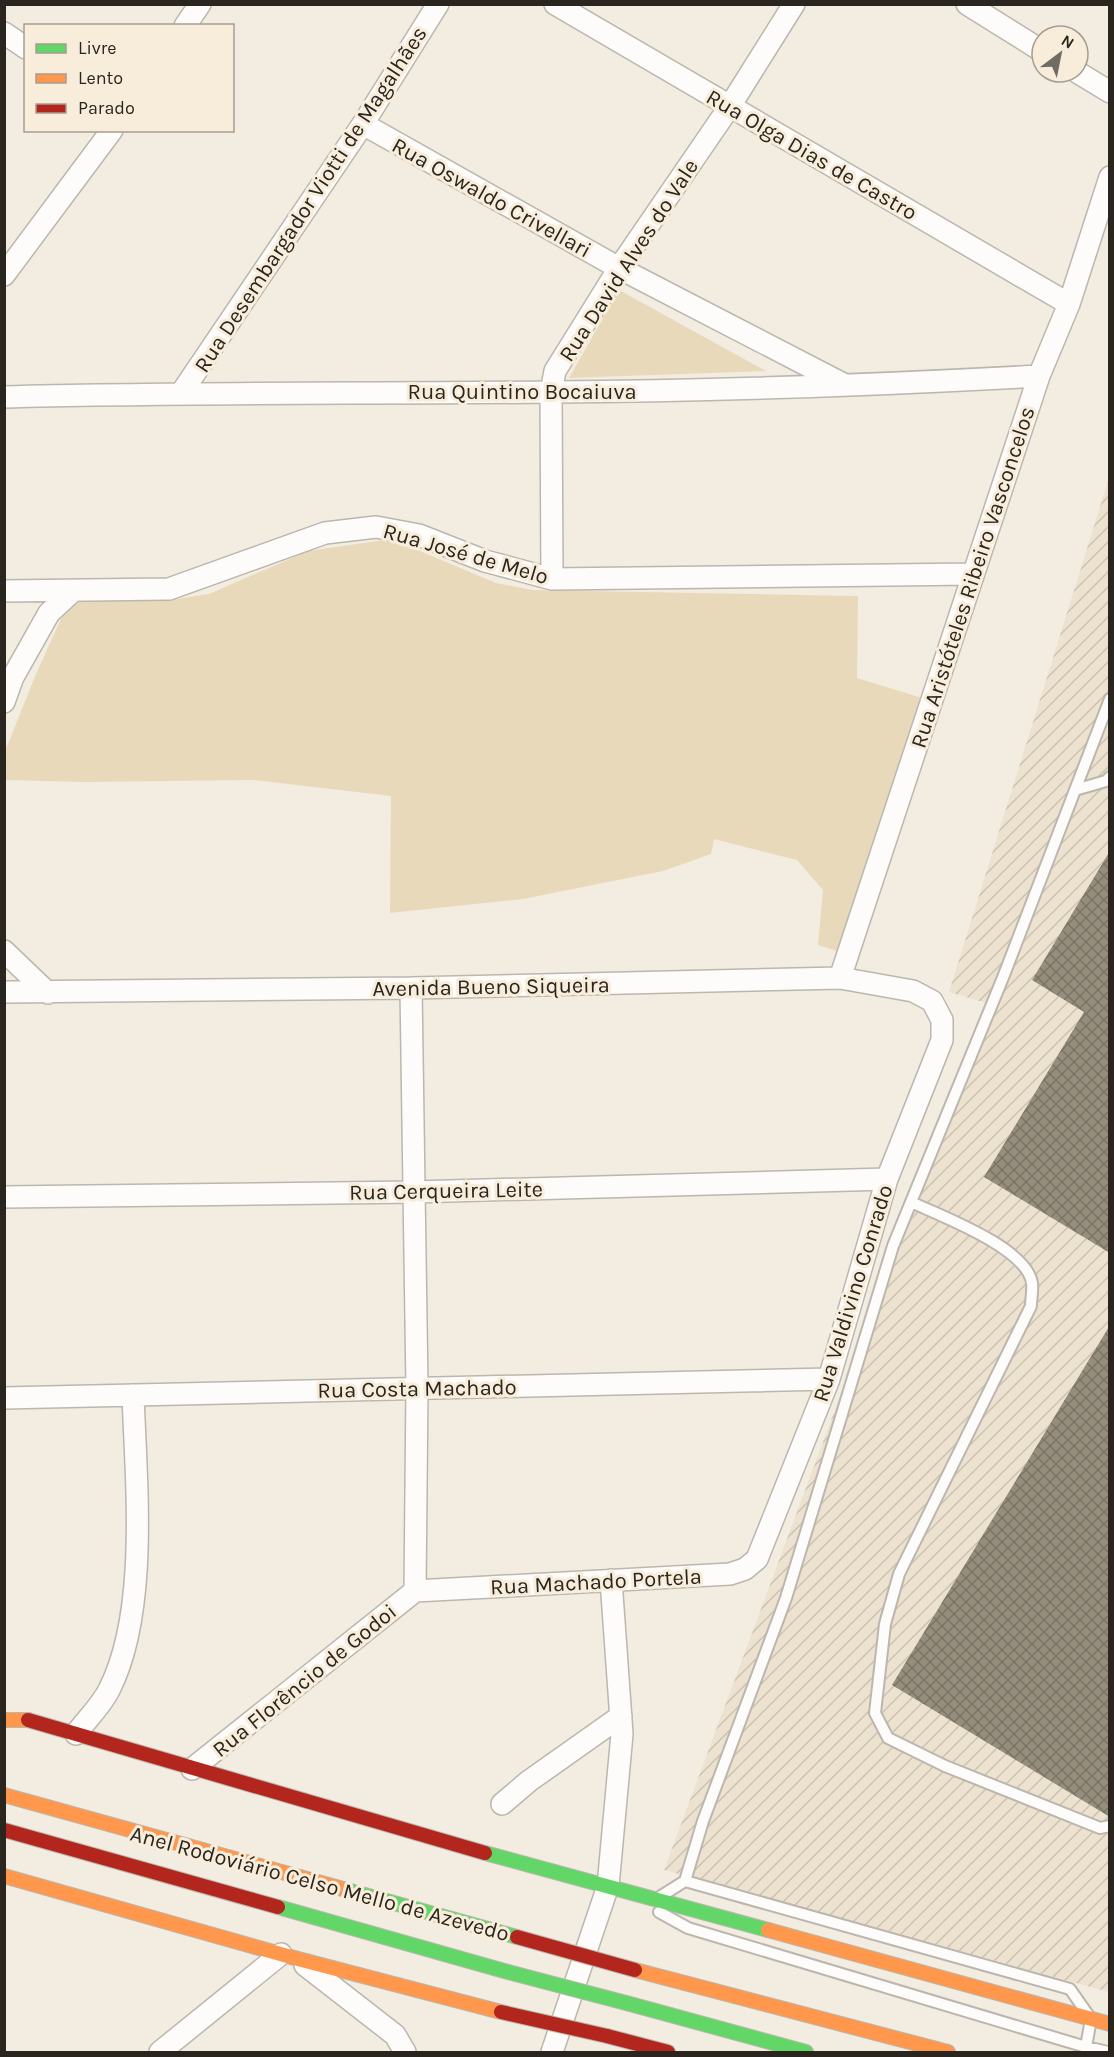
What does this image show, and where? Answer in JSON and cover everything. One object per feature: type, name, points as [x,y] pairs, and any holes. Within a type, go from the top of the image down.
[{"type":"main road","points":[[4,1720],[28,1720],[427,1837],[1110,2024]]},
{"type":"main road","name":"Anel Rodoviário Celso Mello de Azevedo","points":[[4,1796],[635,1970],[948,2052]]},
{"type":"main road","name":"Anel Rodoviário Celso Mello de Azevedo","points":[[4,1830],[508,1972],[806,2052]]},
{"type":"main road","points":[[4,1876],[501,2012],[668,2052]]},
{"type":"street","points":[[186,24],[200,4]]},
{"type":"street","name":"Rua Desembargador Viotti de Magalhães","points":[[182,392],[363,124],[438,4]]},
{"type":"street","name":"Rua Olga Dias de Castro","points":[[555,4],[1069,304]]},
{"type":"street","name":"Rua David Alves do Vale","points":[[552,579],[551,392],[555,371],[619,268],[730,106],[794,4]]},
{"type":"street","points":[[967,4],[1030,43]]},
{"type":"street","points":[[4,33],[24,47]]},
{"type":"street","points":[[1090,80],[1110,92]]},
{"type":"street","name":"Rua Oswaldo Crivellari","points":[[363,124],[619,268],[846,386]]},
{"type":"street","points":[[4,275],[111,132]]},
{"type":"street","name":"Rua Aristóteles Ribeiro Vasconcelos","points":[[840,978],[1039,376],[1069,304],[1110,177]]},
{"type":"street","name":"Rua Quintino Bocaiuva","points":[[4,397],[182,392],[551,392],[846,386],[1039,376]]},
{"type":"street","name":"Rua José de Melo","points":[[4,591],[169,589],[326,533],[376,527],[419,535],[485,561],[552,579],[973,574]]},
{"type":"street","points":[[4,702],[13,677],[49,613],[74,590]]},
{"type":"street","points":[[4,951],[48,993]]},
{"type":"street","name":"Avenida Bueno Siqueira","points":[[4,992],[411,988],[840,978],[913,991],[932,1001],[942,1020],[942,1040]]},
{"type":"street","points":[[411,988],[417,1388],[415,1591]]},
{"type":"street","name":"Rua Valdivino Conrado","points":[[764,1546],[829,1379],[887,1179],[942,1040]]},
{"type":"street","name":"Rua Cerqueira Leite","points":[[4,1197],[414,1192],[887,1179]]},
{"type":"street","name":"Rua Costa Machado","points":[[4,1398],[829,1379]]},
{"type":"street","points":[[76,1734],[109,1691],[132,1623],[137,1520],[133,1395]]},
{"type":"street","name":"Rua Machado Portela","points":[[415,1591],[730,1574],[746,1569],[757,1559],[764,1546]]},
{"type":"street","points":[[552,2052],[608,1886],[622,1734],[611,1580]]},
{"type":"street","name":"Rua Florêncio de Godoi","points":[[192,1769],[415,1591]]},
{"type":"street","points":[[4,1713],[28,1720]]},
{"type":"street","points":[[502,1804],[621,1716]]},
{"type":"street","points":[[159,2052],[290,1956],[395,2035],[405,2052]]},
{"type":"lane","points":[[657,1900],[685,1881],[703,1821],[786,1598],[893,1246],[1004,975],[1110,699]]},
{"type":"lane","points":[[1075,789],[1106,781],[1110,777]]},
{"type":"lane","points":[[911,1202],[974,1232],[1018,1259],[1032,1281],[1031,1306],[899,1574],[885,1624],[875,1713],[888,1738],[945,1766],[1100,1828],[1110,1826]]},
{"type":"lane","points":[[685,1881],[1070,1989],[1091,2019],[1086,2047]]},
{"type":"lane","points":[[608,1886],[688,1928],[1107,2052]]},
{"type":"shaded area","points":[[619,290],[766,371],[569,378]]},
{"type":"shaded area","points":[[1109,478],[1109,1992],[664,1870],[986,1003],[949,992]]},
{"type":"shaded area","points":[[385,540],[415,549],[496,583],[532,590],[858,596],[857,678],[922,698],[840,952],[818,945],[823,890],[797,860],[714,839],[711,854],[663,871],[523,899],[390,913],[391,796],[254,780],[84,782],[5,780],[4,754],[36,674],[70,599],[177,599],[209,594],[308,551]]},
{"type":"building","points":[[1110,851],[1110,1253],[984,1177],[1084,1012],[1032,980]]},
{"type":"building","points":[[1110,1325],[1110,1817],[892,1685]]},
{"type":"traffic: fast","points":[[485,1853],[768,1930]]},
{"type":"traffic: fast","points":[[343,1889],[517,1937]]},
{"type":"traffic: fast","points":[[278,1907],[508,1972]]},
{"type":"traffic: fast","points":[[508,1972],[630,2004]]},
{"type":"traffic: fast","points":[[630,2004],[806,2052]]},
{"type":"traffic: slow","points":[[4,1720],[28,1720]]},
{"type":"traffic: slow","points":[[4,1795],[343,1889]]},
{"type":"traffic: slow","points":[[4,1876],[298,1959],[501,2012]]},
{"type":"traffic: slow","points":[[768,1930],[1110,2024]]},
{"type":"traffic: slow","points":[[635,1970],[948,2052]]},
{"type":"traffic: jam","points":[[28,1720],[485,1853]]},
{"type":"traffic: jam","points":[[4,1830],[278,1907]]},
{"type":"traffic: jam","points":[[517,1937],[635,1970]]},
{"type":"traffic: jam","points":[[501,2012],[607,2036]]},
{"type":"traffic: jam","points":[[607,2036],[668,2052]]}]
